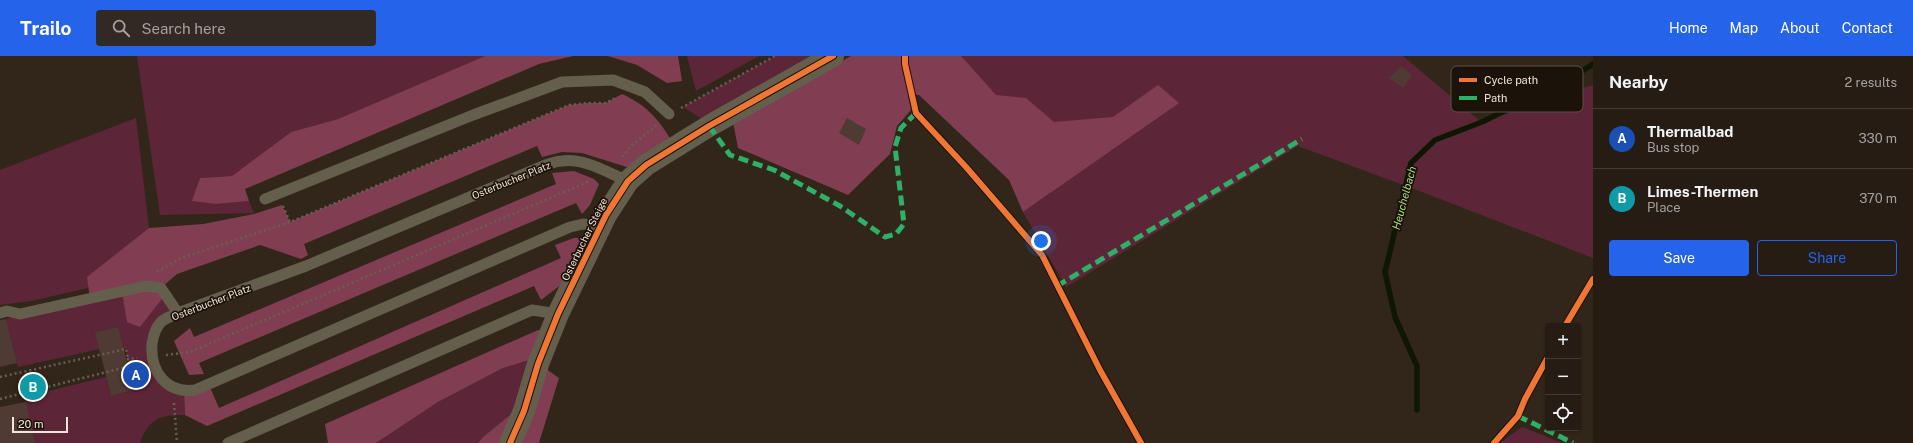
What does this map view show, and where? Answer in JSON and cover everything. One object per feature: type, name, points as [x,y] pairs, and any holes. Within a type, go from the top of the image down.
[{"type":"street","name":"Osterbucher Steige","points":[[510,443],[524,411],[538,364],[558,314],[611,205],[628,181],[646,165],[709,126],[833,56]]},
{"type":"lane","points":[[265,199],[473,115],[562,82],[613,80],[645,92],[669,114]]},
{"type":"lane","name":"Osterbucher Platz","points":[[600,226],[583,224],[570,227],[194,390],[184,392],[173,388],[160,378],[151,356],[153,337],[161,322],[178,314],[306,266],[543,166],[562,161],[578,162],[594,166],[628,181]]},
{"type":"lane","points":[[0,313],[7,311],[20,314],[146,286],[161,288],[178,314]]},
{"type":"lane","points":[[228,443],[532,310],[558,314]]},
{"type":"path","points":[[128,359],[190,352],[608,173],[617,165],[631,146],[669,114],[775,56]]},
{"type":"path","points":[[146,286],[157,272],[179,259],[290,222],[569,105],[606,103],[622,94]]},
{"type":"path","points":[[0,377],[126,349],[130,366],[0,399]]},
{"type":"path","points":[[174,404],[177,443]]},
{"type":"shaded area","points":[[137,56],[485,56],[338,119],[291,132],[232,176],[200,178],[193,201],[216,204],[249,201],[254,213],[160,215]]},
{"type":"shaded area","points":[[485,56],[573,56],[539,64],[245,189],[249,201],[216,204],[192,201],[200,178],[232,176],[291,132],[338,119]]},
{"type":"shaded area","points":[[608,56],[678,56],[682,81],[667,83],[637,65]]},
{"type":"shaded area","points":[[687,56],[759,56],[696,91]]},
{"type":"shaded area","points":[[775,56],[815,56],[702,119],[683,107]]},
{"type":"shaded area","points":[[851,56],[961,56],[996,95],[1026,98],[1054,122],[1113,117],[1158,85],[1179,103],[1023,212],[1009,180],[919,95],[908,94],[911,110],[897,126],[890,154],[848,195],[738,148],[733,122]]},
{"type":"shaded area","points":[[948,56],[1403,56],[1451,97],[1451,112],[1469,112],[1481,122],[1511,112],[1583,112],[1583,88],[1593,85],[1593,258],[1298,146],[1066,287],[1023,212],[1051,193]]},
{"type":"shaded area","points":[[622,94],[638,103],[651,113],[671,140],[630,168],[582,153],[562,152],[542,157],[537,146],[304,244],[308,255],[301,259],[260,245],[177,274],[161,288],[165,295],[140,327],[127,322],[122,292],[90,299],[87,277],[149,228],[203,224],[254,214],[282,205],[290,222],[569,105],[606,103]]},
{"type":"shaded area","points":[[136,118],[149,228],[88,277],[88,288],[31,301],[0,305],[0,170]]},
{"type":"shaded area","points":[[574,171],[594,179],[599,184],[590,205],[582,214],[576,203],[199,363],[204,374],[189,375],[174,341],[190,328],[194,337],[556,184],[552,173]]},
{"type":"shaded area","points":[[574,238],[583,238],[562,284],[541,300],[534,286],[207,426],[185,415],[184,392],[209,385],[219,408],[561,258],[555,245]]},
{"type":"shaded area","points":[[122,291],[165,295],[178,313],[153,337],[160,378],[184,392],[185,415],[162,417],[156,420],[147,428],[140,443],[35,443],[24,397],[106,377],[111,396],[134,390],[126,350],[123,348],[117,327],[96,332],[100,349],[18,367],[6,319],[20,314]]},
{"type":"shaded area","points":[[538,330],[544,331],[536,358],[503,368],[438,402],[376,443],[328,443],[325,424]]},
{"type":"shaded area","points":[[536,358],[515,411],[483,437],[478,443],[376,443],[438,402],[503,368]]},
{"type":"shaded area","points":[[542,366],[559,378],[539,443],[478,443],[483,437],[515,411]]},
{"type":"shaded area","points":[[1522,427],[1562,443],[1500,443]]},
{"type":"building","points":[[1401,66],[1412,75],[1403,88],[1389,78]]},
{"type":"building","points":[[847,118],[866,129],[859,145],[839,133]]},
{"type":"building","points":[[6,319],[17,363],[0,367],[0,320]]},
{"type":"building","points":[[118,327],[134,390],[111,396],[95,332]]},
{"type":"building","points":[[26,402],[35,443],[0,443],[0,407]]},
{"type":"waterway","name":"Heuchelbach","points":[[1583,71],[1593,64]]},
{"type":"waterway","name":"Heuchelbach","points":[[1417,410],[1417,366],[1395,317],[1385,272],[1411,163],[1435,140],[1482,122],[1502,112]]},
{"type":"marked path","points":[[709,126],[730,155],[774,170],[840,206],[885,237],[896,234],[904,224],[895,147],[901,128],[916,113]]},
{"type":"marked path","points":[[1057,286],[1302,139]]},
{"type":"marked path","points":[[1518,416],[1573,443]]},
{"type":"cycle path","points":[[510,443],[524,411],[538,364],[558,314],[606,215],[628,181],[646,165],[709,126],[833,56]]},
{"type":"cycle path","points":[[905,56],[905,64],[916,113],[966,167],[1042,255],[1100,370],[1141,443]]},
{"type":"cycle path","points":[[1567,323],[1593,279]]},
{"type":"cycle path","points":[[1494,443],[1518,416],[1525,399],[1547,359]]},
{"type":"place","name":"Thermalbad","points":[[136,375]]},
{"type":"place","name":"Limes-Thermen","points":[[33,387]]}]
